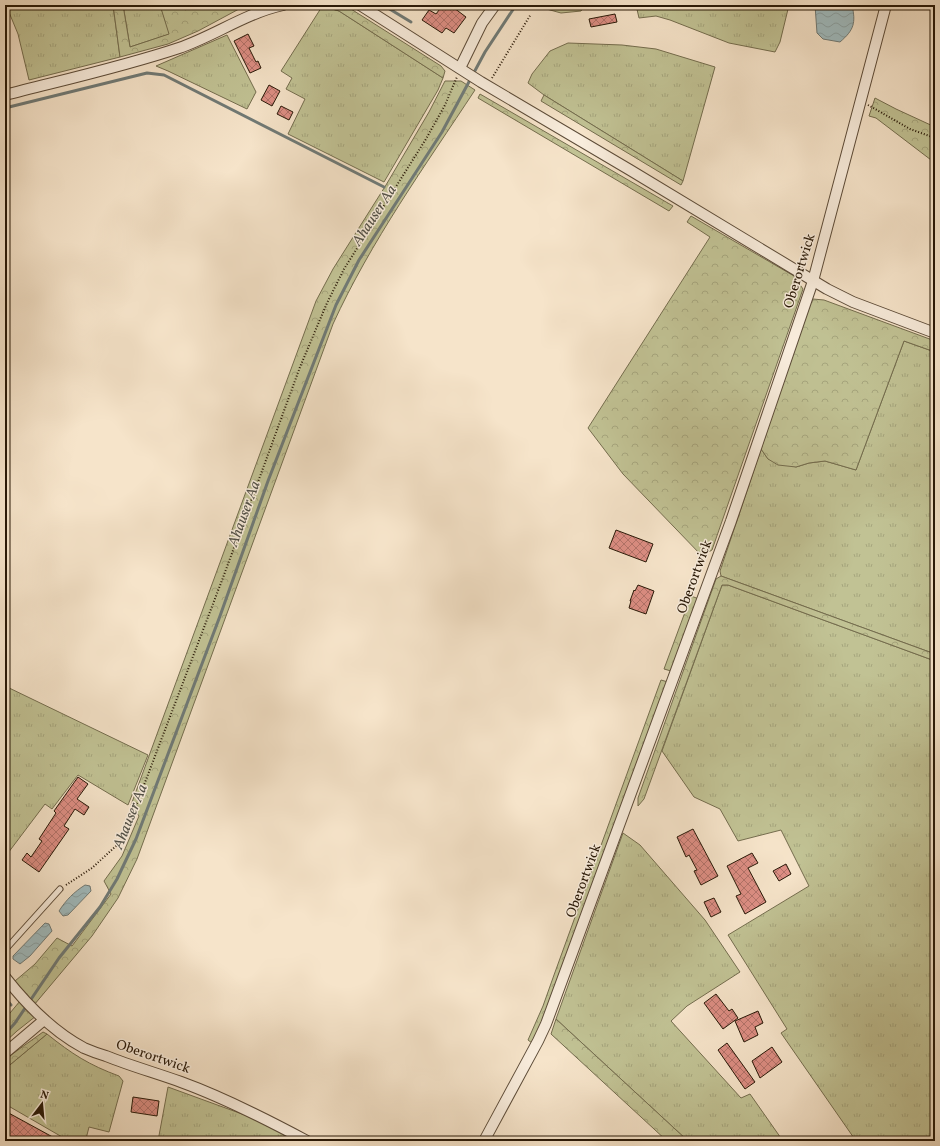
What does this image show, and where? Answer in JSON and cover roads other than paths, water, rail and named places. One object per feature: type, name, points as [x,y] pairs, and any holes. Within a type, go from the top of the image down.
[{"type":"street","points":[[5,95],[138,61],[180,48],[216,33],[268,8],[283,5]]},
{"type":"street","points":[[360,5],[484,84],[630,170],[813,281],[853,302],[935,332]]},
{"type":"street","points":[[462,70],[482,23],[495,5]]},
{"type":"street","name":"Oberortwick","points":[[484,1141],[546,1024],[731,521],[813,281],[886,5]]},
{"type":"street","name":"Oberortwick","points":[[5,977],[20,996],[44,1020],[84,1048],[180,1081],[217,1096],[251,1111],[307,1141]]},
{"type":"street","points":[[5,1053],[44,1020]]},
{"type":"lane","points":[[5,950],[60,890]]},
{"type":"water","points":[[815,5],[852,5],[854,17],[853,26],[840,42],[823,39],[817,33]]},
{"type":"water","points":[[85,885],[90,886],[91,891],[68,915],[63,916],[59,911],[70,896]]},
{"type":"water","points":[[45,923],[49,924],[52,931],[30,956],[20,964],[13,959],[13,956]]},
{"type":"waterway","points":[[383,5],[411,22]]},
{"type":"waterway","name":"Ahauser Aa","points":[[5,1034],[15,1023],[59,958],[100,907],[117,879],[136,839],[220,616],[268,481],[336,305],[359,260],[442,132],[485,52],[516,5]]},
{"type":"waterway","points":[[5,108],[147,73],[164,75],[384,187]]},
{"type":"waterway","points":[[5,998],[11,1005]]}]
